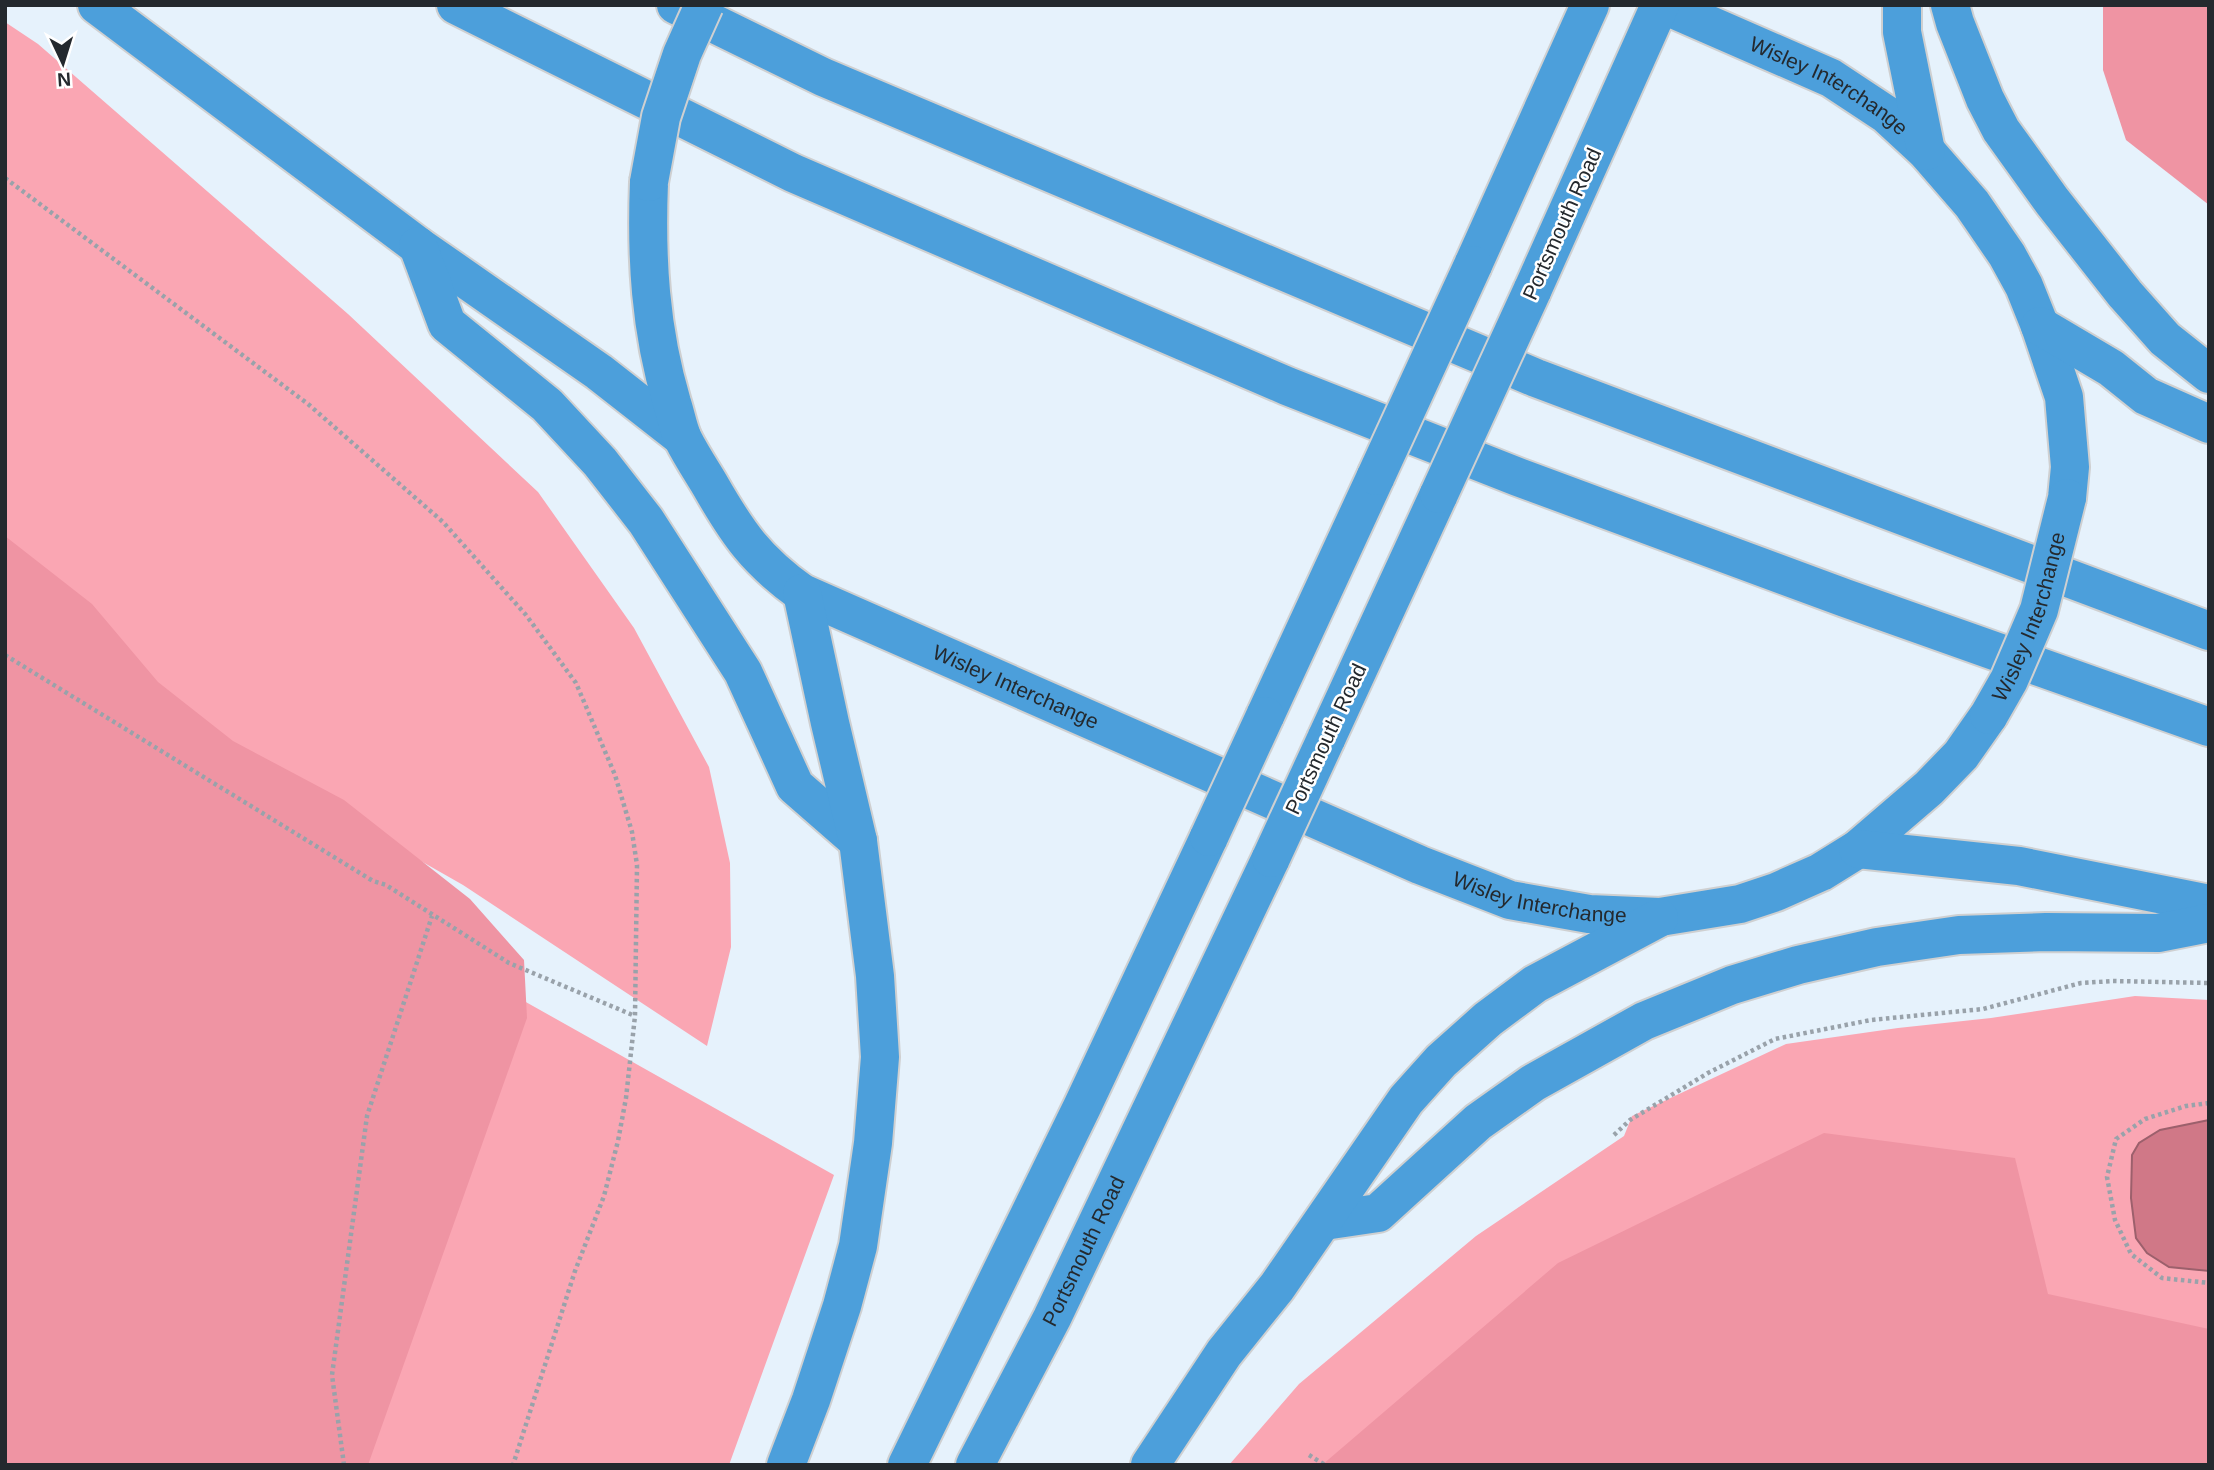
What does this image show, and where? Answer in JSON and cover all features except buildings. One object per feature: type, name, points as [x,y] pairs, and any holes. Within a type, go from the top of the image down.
[{"type":"highway","points":[[97,5],[418,246],[599,372],[682,437]]},
{"type":"highway","points":[[456,5],[793,173],[1287,386],[1518,477],[1740,560],[2209,727]]},
{"type":"highway","points":[[676,5],[823,77],[1536,379],[2209,631]]},
{"type":"highway","name":"Wisley Interchange","points":[[704,5],[682,54],[662,117],[649,182],[646,243],[649,281],[663,374],[682,437],[729,519],[747,544],[773,572],[802,593],[1420,865],[1510,900],[1589,914],[1660,917],[1740,904],[1821,872],[1858,849],[1929,788],[1961,755],[2009,680],[2039,610],[2067,498],[2070,467],[2064,397],[2024,286],[2007,255],[1972,204],[1926,150],[1887,115],[1831,78],[1662,5]]},
{"type":"highway","name":"Portsmouth Road","points":[[975,1465],[1052,1318],[1271,858],[1662,5]]},
{"type":"highway","points":[[1902,5],[1902,32],[1926,150]]},
{"type":"highway","points":[[1950,5],[1985,99],[2001,130],[2052,201],[2126,294],[2165,339],[2209,374]]},
{"type":"highway","points":[[907,1465],[1088,1095],[1209,837],[1473,265],[1585,15]]},
{"type":"highway","points":[[418,246],[447,324],[547,405],[600,461],[646,521],[743,672],[795,786],[858,841]]},
{"type":"highway","points":[[2040,326],[2110,368],[2146,397],[2209,424]]},
{"type":"highway","points":[[786,1465],[842,1306],[858,1246],[873,1143],[880,1057],[874,963],[858,841],[802,593]]},
{"type":"highway","points":[[1858,849],[2019,866],[2209,904]]},
{"type":"highway","points":[[1150,1465],[1224,1353],[1277,1287],[1406,1100],[1441,1060],[1488,1018],[1535,984],[1660,917]]},
{"type":"highway","points":[[1324,1221],[1378,1213],[1478,1122],[1533,1083],[1644,1021],[1732,985],[1798,965],[1877,947],[1959,935],[2046,932],[2158,933],[2209,923]]},
{"type":"path","points":[[5,178],[308,404],[443,522],[553,650],[576,683],[615,775],[632,832],[637,864],[635,1016],[626,1098],[604,1196],[575,1271],[513,1465]]},
{"type":"path","points":[[5,654],[373,881],[386,885],[509,963],[635,1016]]},
{"type":"path","points":[[344,1465],[332,1375],[367,1116],[432,916]]},
{"type":"path","points":[[1614,1135],[1630,1120],[1708,1073],[1774,1039],[1871,1020],[1983,1009],[2081,982],[2209,983]]},
{"type":"path","points":[[2209,1103],[2186,1106],[2145,1119],[2116,1139],[2107,1177],[2115,1220],[2132,1254],[2162,1278],[2209,1283]]},
{"type":"path","points":[[1309,1455],[1325,1465]]},
{"type":"shaded area","points":[[2103,5],[2209,5],[2209,205],[2126,140],[2103,70]]},
{"type":"shaded area","points":[[5,22],[38,44],[348,314],[538,492],[634,628],[709,767],[730,863],[731,947],[707,1046],[463,885],[5,624]]},
{"type":"shaded area","points":[[5,536],[92,604],[158,682],[233,741],[344,800],[470,899],[524,960],[527,1018],[368,1465],[5,1465]]},
{"type":"shaded area","points":[[5,690],[353,905],[834,1175],[729,1465],[5,1465]]},
{"type":"shaded area","points":[[2135,996],[2209,1000],[2209,1465],[1229,1465],[1299,1384],[1476,1236],[1624,1136],[1632,1116],[1786,1044],[1991,1018]]},
{"type":"shaded area","points":[[2209,1120],[2209,1271],[2169,1267],[2147,1253],[2136,1238],[2131,1198],[2132,1155],[2139,1143],[2160,1130]]},
{"type":"shaded area","points":[[1824,1133],[2015,1158],[2048,1294],[2209,1329],[2209,1465],[1322,1465],[1558,1263]]}]
